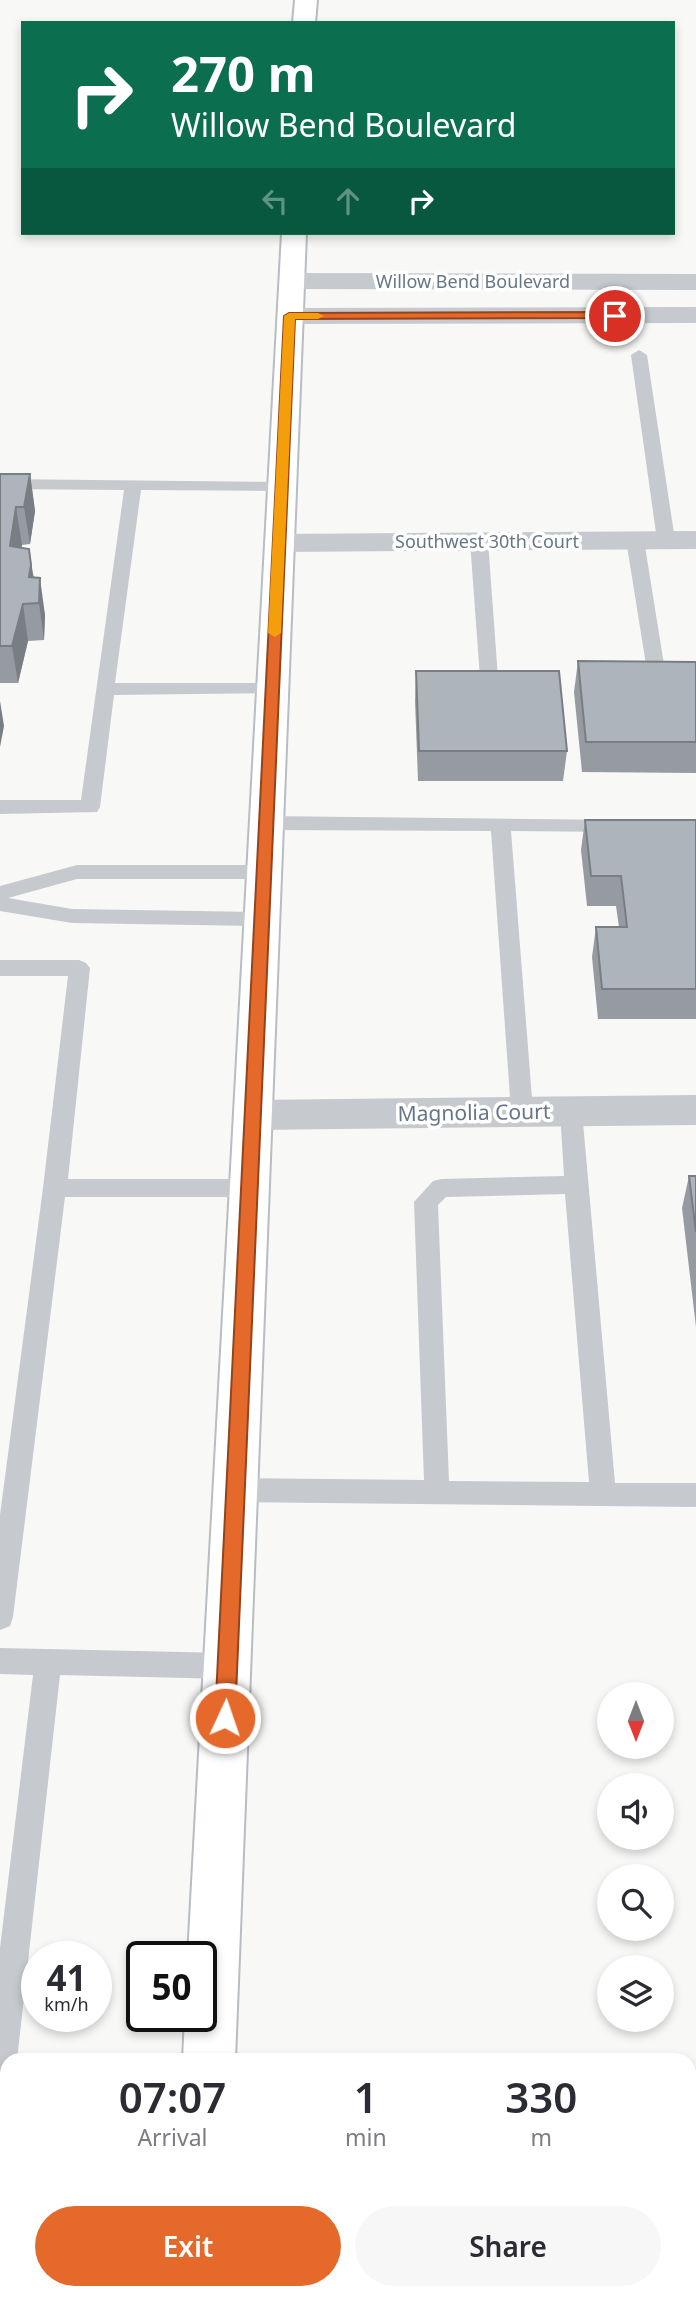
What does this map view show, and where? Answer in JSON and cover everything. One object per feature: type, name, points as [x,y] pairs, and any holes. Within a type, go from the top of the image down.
[{"type":"main road","points":[[304,21],[306,0]]},
{"type":"main road","points":[[209,2053],[295,235]]},
{"type":"street","name":"Willow Bend Boulevard","points":[[292,281],[696,282]]},
{"type":"street","name":"Willow Bend Boulevard","points":[[289,316],[696,315]]},
{"type":"street","name":"Southwest 30th Court","points":[[279,542],[696,540]]},
{"type":"street","name":"Magnolia Court","points":[[253,1115],[696,1110]]},
{"type":"lane","points":[[639,355],[666,540]]},
{"type":"lane","points":[[0,484],[282,486]]},
{"type":"lane","points":[[0,807],[90,807],[133,485]]},
{"type":"lane","points":[[635,540],[657,677]]},
{"type":"lane","points":[[479,541],[489,678]]},
{"type":"lane","points":[[105,690],[272,689]]},
{"type":"lane","points":[[267,823],[631,825]]},
{"type":"lane","points":[[500,824],[522,1111]]},
{"type":"lane","points":[[0,893],[77,872],[264,872]]},
{"type":"lane","points":[[0,904],[72,916],[262,919]]},
{"type":"lane","points":[[0,968],[79,968],[55,1188],[7,1502],[0,1616]]},
{"type":"lane","points":[[571,1111],[603,1494]]},
{"type":"lane","points":[[437,1492],[426,1202],[440,1188],[576,1185]]},
{"type":"lane","points":[[55,1188],[249,1188]]},
{"type":"lane","points":[[235,1490],[696,1494]]},
{"type":"lane","points":[[0,1661],[228,1666]]},
{"type":"lane","points":[[3,2053],[48,1662]]},
{"type":"building","points":[[0,474],[30,474],[24,507],[16,507],[10,546],[29,549],[29,577],[40,578],[39,603],[23,604],[12,646],[0,646]]},
{"type":"building","points":[[578,661],[696,662],[696,742],[586,742]]},
{"type":"building","points":[[416,671],[559,671],[567,751],[419,751]]},
{"type":"building","points":[[585,820],[696,820],[696,989],[602,989],[596,927],[627,927],[621,876],[591,876]]},
{"type":"building","points":[[689,1176],[696,1176],[696,1232]]},
{"type":"slow traffic","points":[[275,633],[289,316],[318,316]]},
{"type":"route","points":[[225,1718],[289,316],[615,316]]}]
